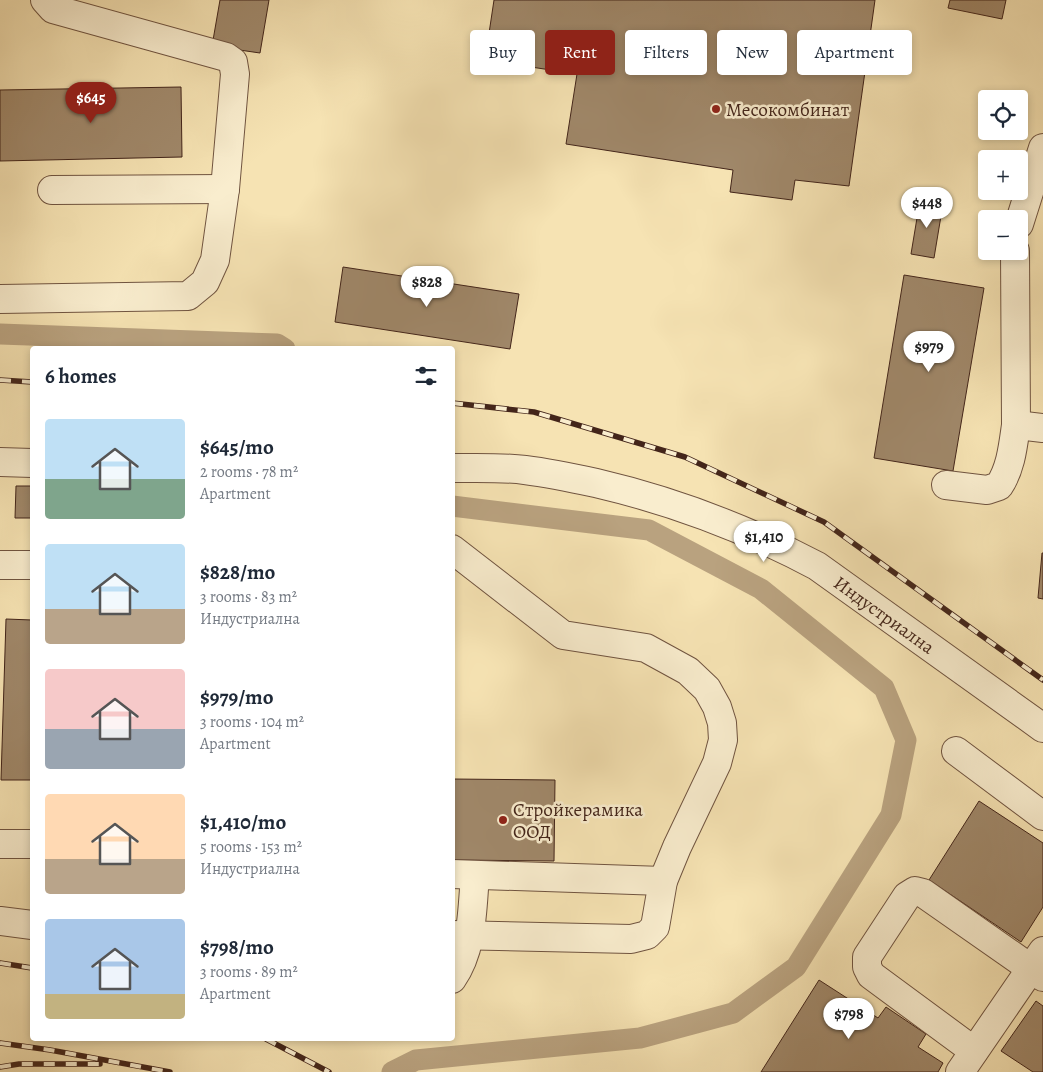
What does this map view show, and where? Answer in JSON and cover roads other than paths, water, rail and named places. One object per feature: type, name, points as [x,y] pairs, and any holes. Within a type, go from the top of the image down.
[{"type":"street","points":[[0,299],[188,296],[205,282],[215,260],[235,74],[233,62],[226,57],[53,9],[45,0]]},
{"type":"street","points":[[1023,210],[1043,148]]},
{"type":"street","points":[[52,190],[224,189]]},
{"type":"street","points":[[946,485],[987,490],[999,486],[1006,476],[1016,425],[1015,260]]},
{"type":"street","points":[[1016,425],[1043,428]]},
{"type":"street","points":[[0,462],[30,463]]},
{"type":"street","name":"Индустриална","points":[[455,468],[525,470],[630,491],[724,523],[774,544],[817,566],[1043,728]]},
{"type":"street","points":[[455,551],[563,635],[646,648],[688,671],[707,690],[717,707],[722,723],[723,740],[717,763],[663,881],[655,927],[647,936],[631,939],[461,936]]},
{"type":"street","points":[[0,565],[30,566]]},
{"type":"street","points":[[956,750],[1043,816]]},
{"type":"street","points":[[0,844],[30,844]]},
{"type":"street","points":[[455,975],[460,968],[464,875],[663,881]]},
{"type":"street","points":[[915,892],[923,893],[1039,965],[967,1062],[871,975],[867,967],[867,957],[906,896],[915,892]]},
{"type":"street","points":[[0,921],[30,925]]},
{"type":"waterway","points":[[0,334],[277,344],[280,346]]},
{"type":"waterway","points":[[392,1072],[416,1060],[640,1038],[733,1013],[796,967],[891,815],[906,740],[884,688],[761,589],[649,530],[455,506]]},
{"type":"railway","points":[[0,380],[30,382]]},
{"type":"railway","points":[[455,403],[534,412],[685,457],[824,522],[1043,680]]},
{"type":"railway","points":[[0,963],[30,968]]},
{"type":"railway","points":[[270,1041],[329,1072]]},
{"type":"railway","points":[[0,1043],[50,1050],[170,1072]]},
{"type":"railway","points":[[0,1067],[19,1064],[100,1064]]},
{"type":"place","name":"Месокомбинат","points":[[716,109]]},
{"type":"place","name":"Стройкерамика ООД","points":[[503,820]]}]
